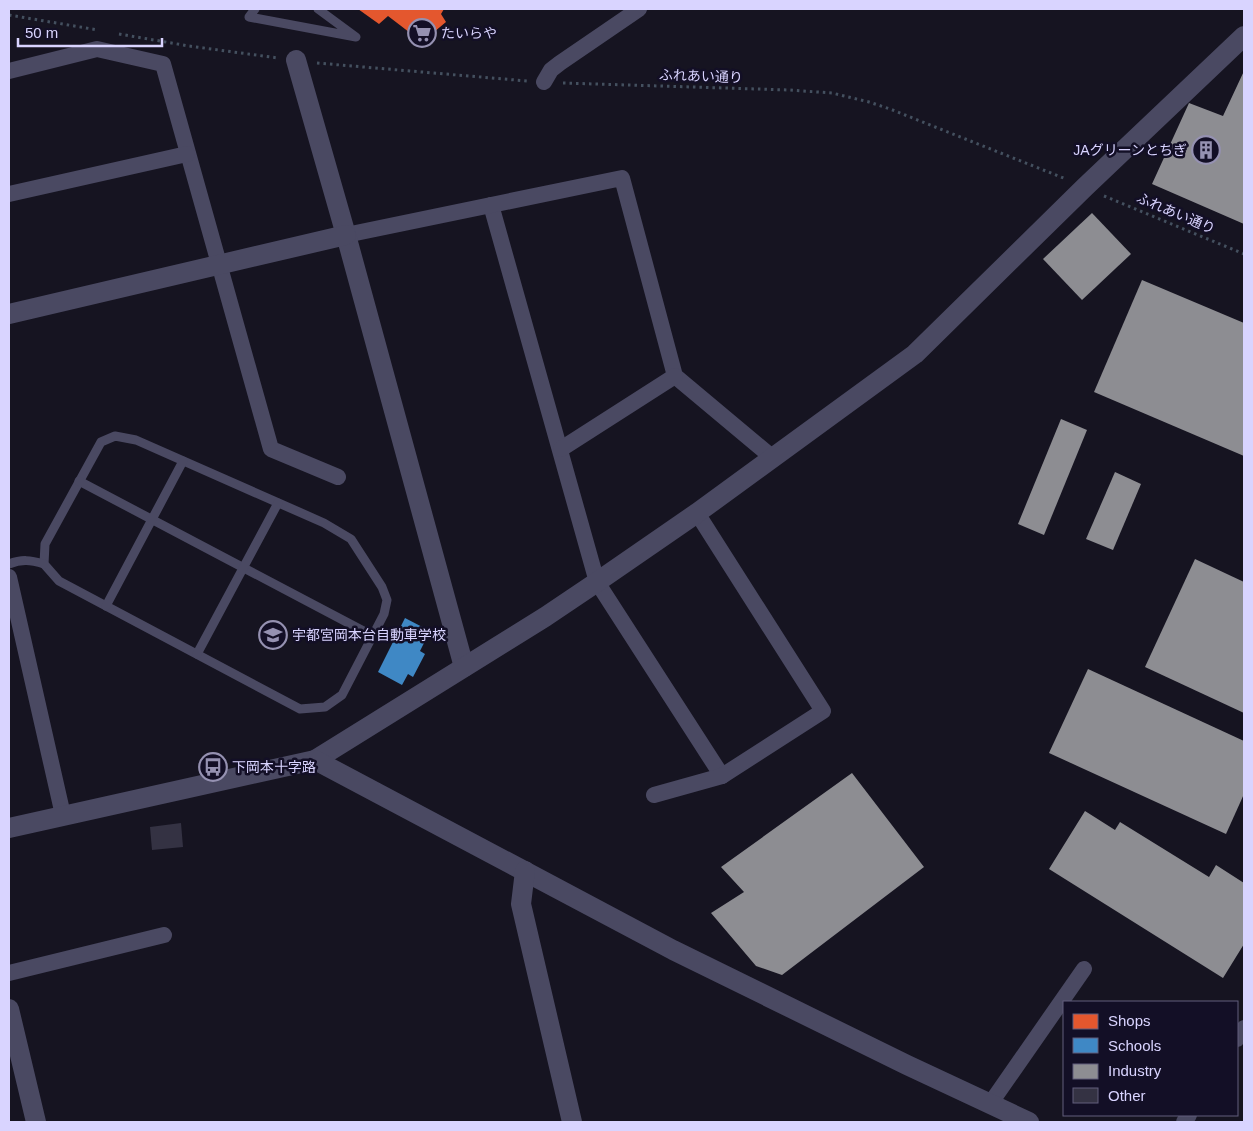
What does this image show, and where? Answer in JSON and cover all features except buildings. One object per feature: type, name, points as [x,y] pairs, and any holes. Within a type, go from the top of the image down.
[{"type":"street","points":[[544,82],[551,70],[556,66],[638,9]]},
{"type":"street","points":[[9,828],[315,760],[597,582],[697,514],[915,354],[1085,187],[1244,36]]},
{"type":"street","points":[[9,71],[97,50],[163,64],[271,449],[338,477]]},
{"type":"street","points":[[304,62],[346,235],[464,667]]},
{"type":"street","points":[[9,194],[187,154]]},
{"type":"street","points":[[9,314],[346,235],[622,178],[675,376],[773,458]]},
{"type":"street","points":[[491,205],[597,582],[722,776]]},
{"type":"street","points":[[561,449],[675,376]]},
{"type":"street","points":[[654,795],[722,776],[823,711],[697,514]]},
{"type":"street","points":[[9,577],[63,815]]},
{"type":"street","points":[[315,760],[672,950],[1028,1122]]},
{"type":"street","points":[[524,871],[521,904],[572,1122]]},
{"type":"street","points":[[9,973],[164,935]]},
{"type":"street","points":[[990,1104],[1084,969]]},
{"type":"street","points":[[9,1009],[36,1122]]},
{"type":"lane","points":[[255,9],[249,17],[356,36],[318,9]]},
{"type":"lane","points":[[9,564],[19,560],[29,560],[44,564],[59,581],[300,709],[325,707],[342,695],[384,614],[387,600],[382,586],[351,539],[324,523],[183,460],[136,440],[115,436],[101,442],[79,481],[45,544],[44,564]]},
{"type":"lane","points":[[106,606],[183,460]]},
{"type":"lane","points":[[79,481],[373,636]]},
{"type":"lane","points":[[196,654],[278,503]]},
{"type":"path","points":[[9,15],[104,31]]},
{"type":"path","points":[[113,33],[189,46],[273,57]]},
{"type":"path","name":"ふれあい通り","points":[[304,62],[544,82],[832,93],[890,109],[1074,182]]},
{"type":"path","name":"ふれあい通り","points":[[1098,193],[1244,254]]},
{"type":"place","name":"たいらや","points":[[422,33]]},
{"type":"place","name":"JAグリーンとちぎ","points":[[1206,150]]},
{"type":"place","name":"宇都宮岡本台自動車学校","points":[[273,635]]},
{"type":"place","name":"下岡本十字路","points":[[213,767]]}]
